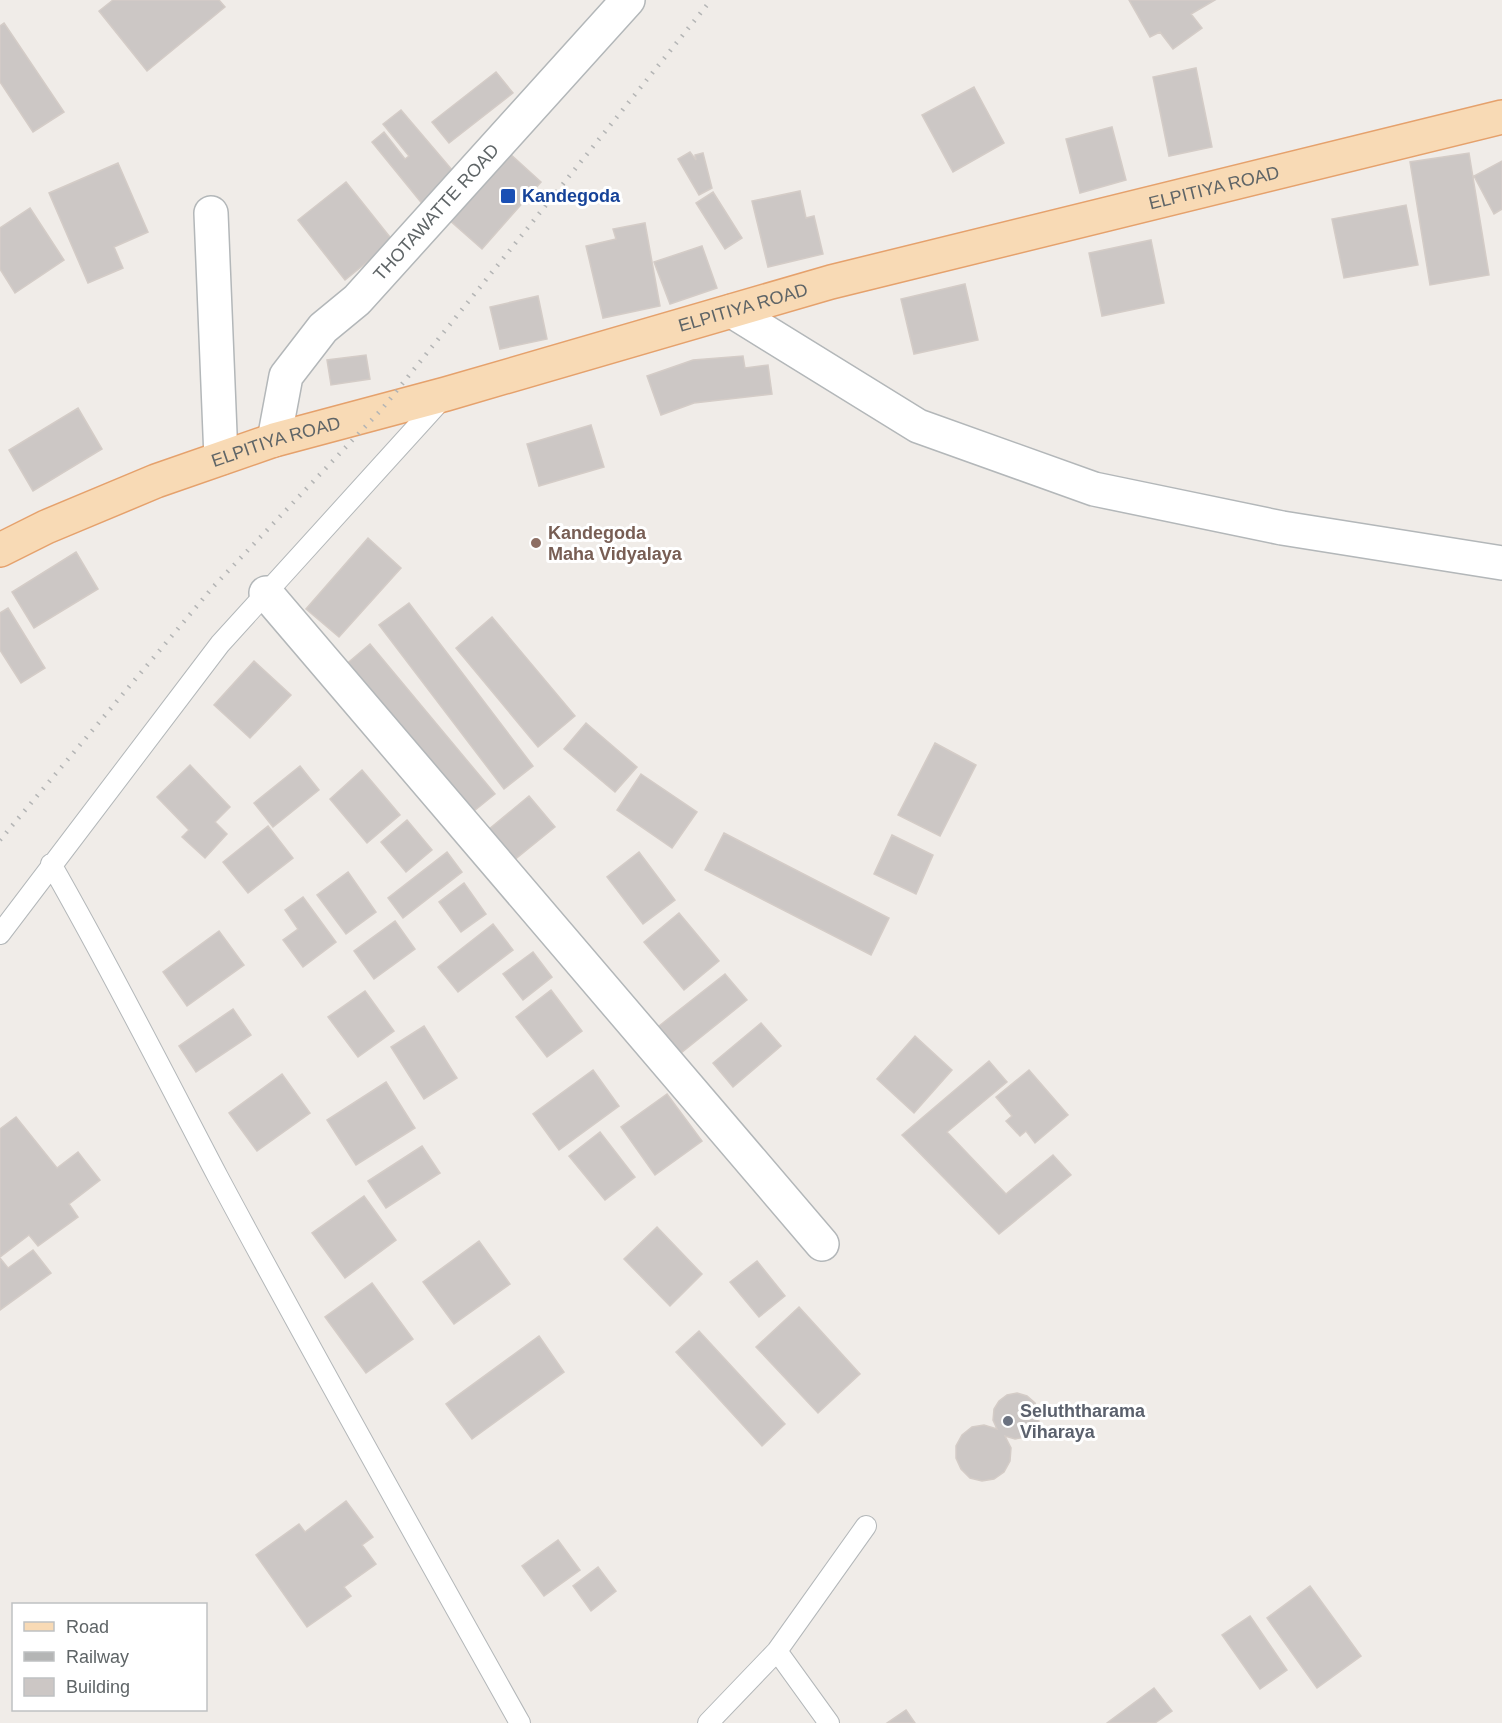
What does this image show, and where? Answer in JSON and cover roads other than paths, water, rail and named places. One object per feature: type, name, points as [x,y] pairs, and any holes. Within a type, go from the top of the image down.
[{"type":"main road","name":"ELPITIYA ROAD","points":[[0,550],[46,526],[156,481],[274,440],[446,394],[831,282],[1501,118]]},
{"type":"street","name":"THOTAWATTE ROAD","points":[[274,440],[286,376],[323,328],[357,300],[628,0]]},
{"type":"street","points":[[211,213],[221,458]]},
{"type":"street","points":[[732,311],[918,426],[1094,489],[1282,528],[1502,563]]},
{"type":"street","points":[[266,593],[822,1244]]},
{"type":"lane","points":[[0,934],[220,644],[446,394]]},
{"type":"lane","points":[[51,864],[95,941],[218,1177],[520,1723]]},
{"type":"lane","points":[[708,1723],[777,1651],[866,1526]]},
{"type":"lane","points":[[777,1651],[829,1723]]},
{"type":"railway","points":[[0,840],[213,587],[382,409],[711,0]]},
{"type":"place","name":"Kandegoda","points":[[508,196]]},
{"type":"place","name":"Kandegoda Maha Vidyalaya","points":[[536,543]]},
{"type":"place","name":"Seluththarama Viharaya","points":[[1008,1421]]}]
